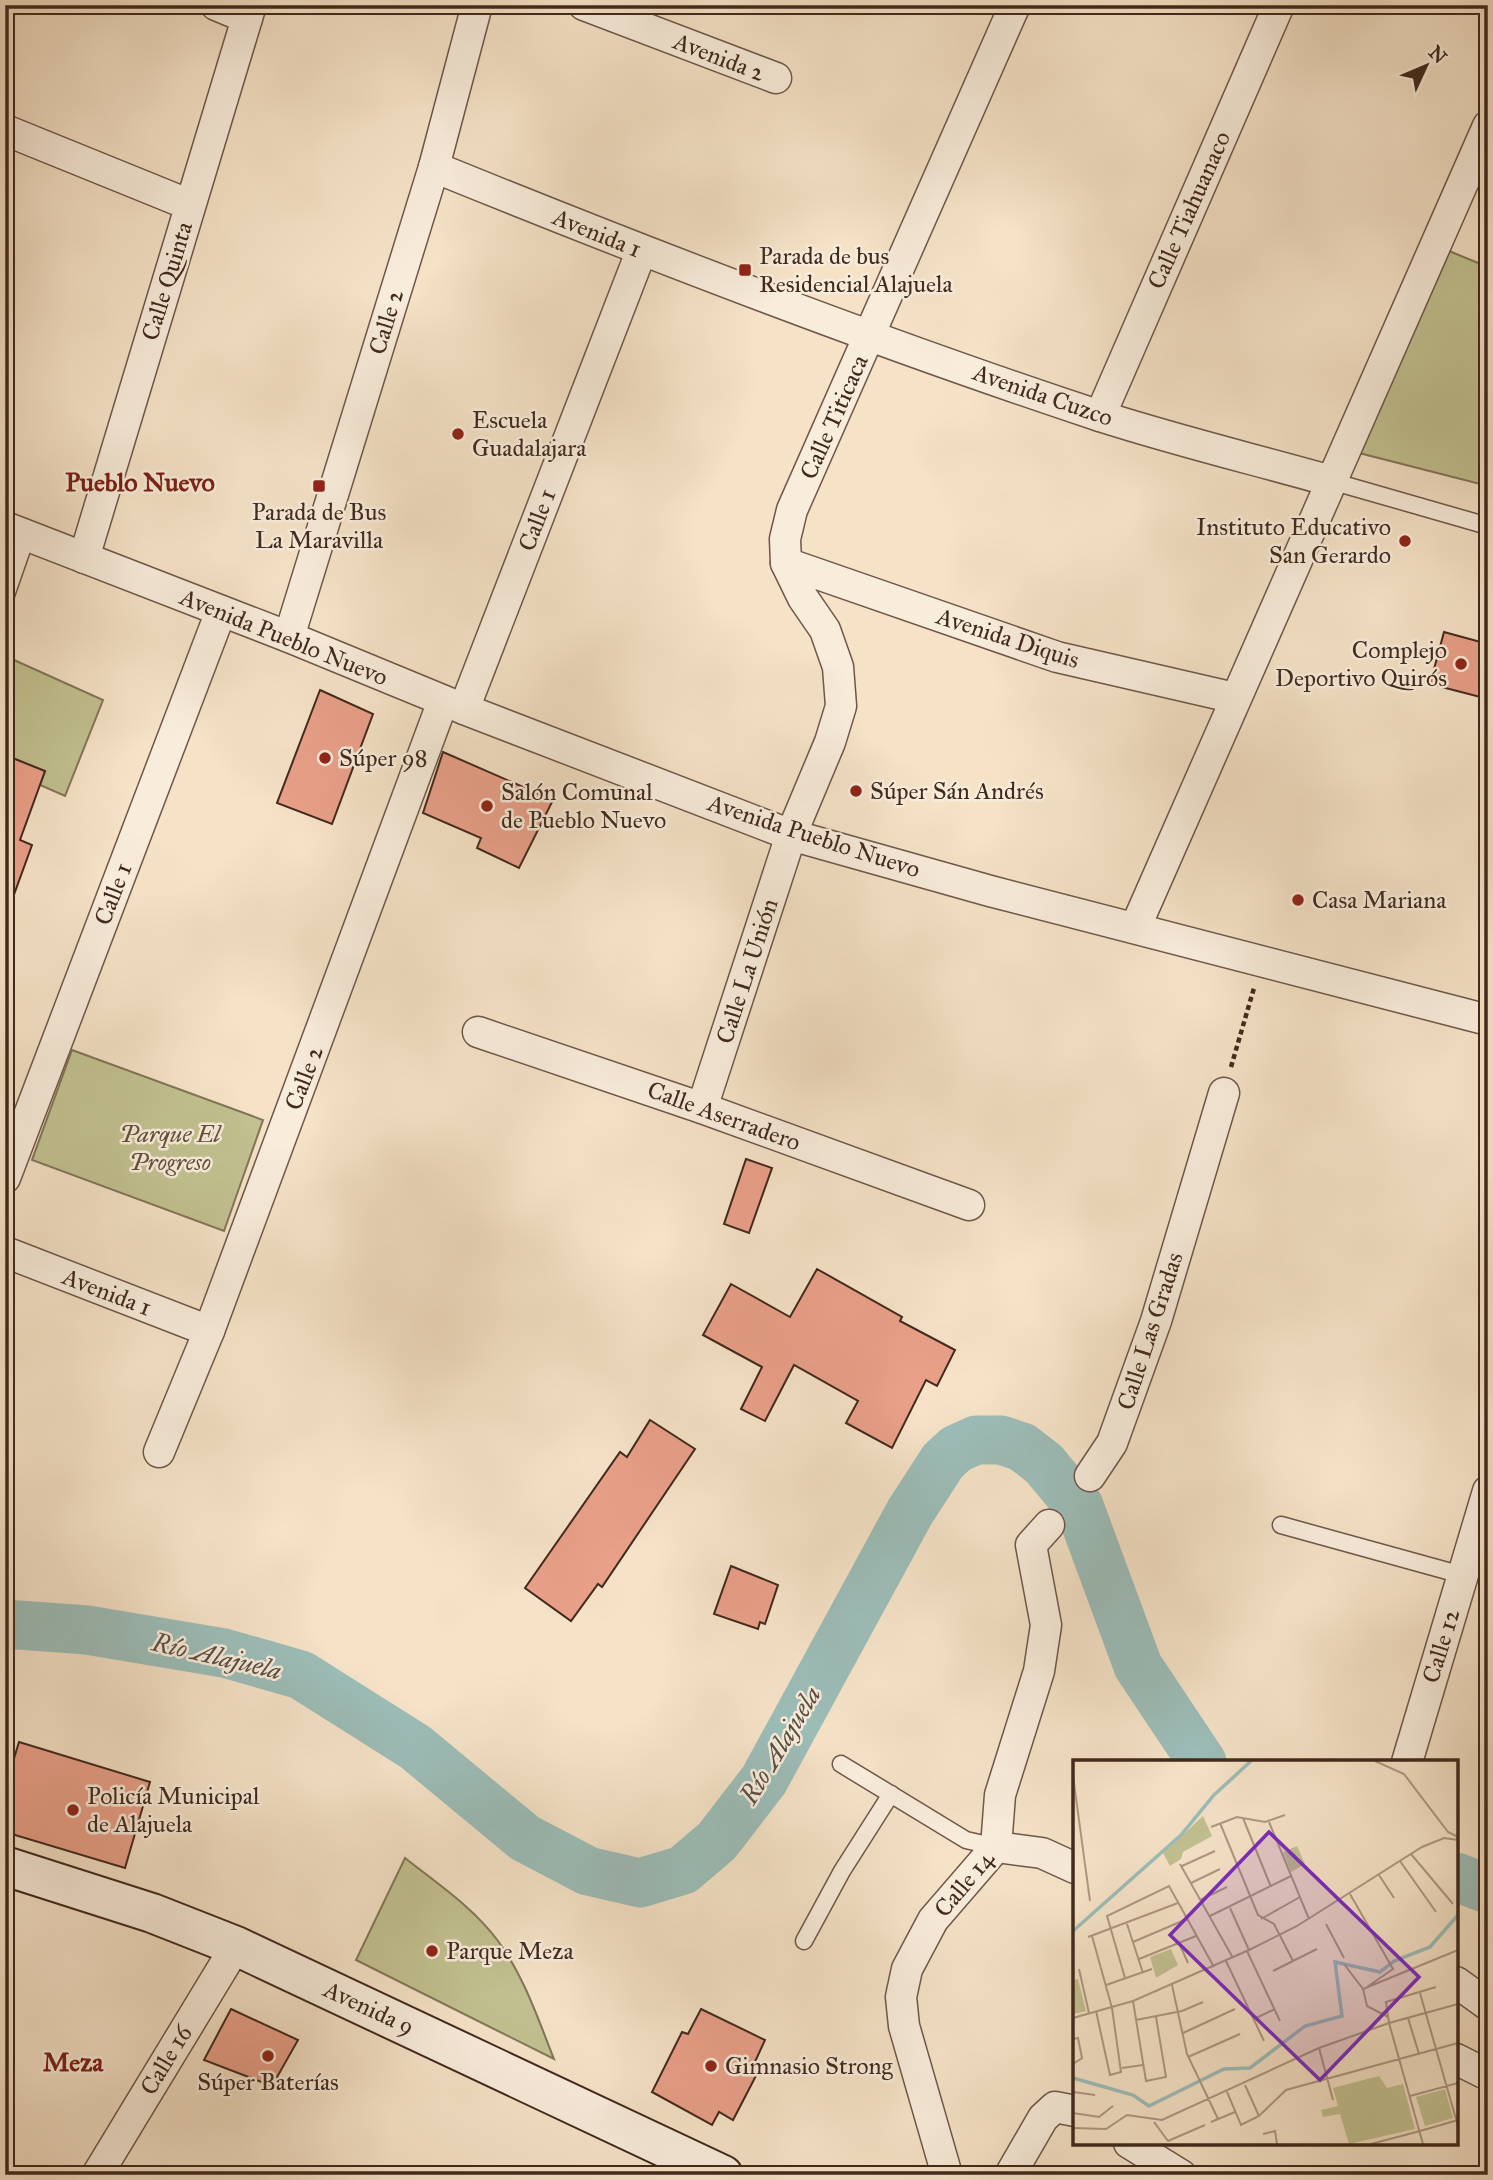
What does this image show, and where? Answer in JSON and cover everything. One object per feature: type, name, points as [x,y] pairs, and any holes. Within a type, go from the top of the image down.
[{"type":"street","points":[[216,5],[249,12]]},
{"type":"street","name":"Calle 2","points":[[289,637],[434,167],[477,5]]},
{"type":"street","name":"Avenida 2","points":[[584,5],[776,78]]},
{"type":"street","name":"Calle Titicaca","points":[[791,835],[830,742],[841,706],[838,667],[825,631],[803,598],[786,563],[785,539],[792,510],[1015,5]]},
{"type":"street","name":"Calle Tiahuanaco","points":[[1100,416],[1279,5]]},
{"type":"street","name":"Calle Quinta","points":[[84,558],[249,12]]},
{"type":"street","points":[[1136,926],[1488,126]]},
{"type":"street","points":[[6,131],[190,205]]},
{"type":"street","name":"Avenida 1","points":[[434,167],[641,252],[760,296]]},
{"type":"street","name":"Calle 1","points":[[454,705],[641,252]]},
{"type":"street","name":"Avenida Cuzco","points":[[760,296],[1100,416],[1331,481]]},
{"type":"street","name":"Avenida Pueblo Nuevo","points":[[16,531],[791,835],[990,891],[1136,926],[1488,1020]]},
{"type":"street","name":"Avenida Diquis","points":[[786,563],[1057,657],[1235,698]]},
{"type":"street","name":"Calle 1","points":[[5,1178],[221,611]]},
{"type":"street","name":"Calle 2","points":[[159,1452],[454,705]]},
{"type":"street","name":"Calle La Unión","points":[[702,1108],[791,835]]},
{"type":"street","name":"Calle Aserradero","points":[[478,1032],[702,1108],[968,1205]]},
{"type":"street","name":"Calle Las Gradas","points":[[1090,1476],[1112,1443],[1156,1321],[1224,1093]]},
{"type":"street","name":"Avenida 1","points":[[5,1252],[209,1331]]},
{"type":"street","name":"Calle 12","points":[[1408,1760],[1488,1491]]},
{"type":"street","name":"Calle 14","points":[[947,2175],[904,2026],[901,1997],[907,1969],[933,1920],[996,1847],[1000,1796],[1040,1671],[1046,1625],[1040,1535]]},
{"type":"street","points":[[996,1847],[1073,1857]]},
{"type":"street","points":[[1042,1853],[1073,1867]]},
{"type":"street","name":"Avenida 9","points":[[5,1866],[152,1913],[236,1946],[723,2175]]},
{"type":"street","name":"Calle 16","points":[[97,2175],[236,1946]]},
{"type":"street","points":[[1458,1983],[1488,2005]]},
{"type":"street","points":[[1458,2060],[1488,2075]]},
{"type":"street","points":[[1010,2175],[1043,2118],[1065,2109]]},
{"type":"street","points":[[1132,2145],[1181,2175]]},
{"type":"lane","points":[[1331,481],[1488,526]]},
{"type":"lane","points":[[5,598],[16,531]]},
{"type":"lane","points":[[1281,1525],[1462,1575]]},
{"type":"lane","points":[[841,1764],[966,1840],[996,1847]]},
{"type":"lane","points":[[804,1941],[842,1871],[891,1794]]},
{"type":"path","points":[[1224,1093],[1262,960]]},
{"type":"green space","points":[[1449,251],[1488,267],[1488,486],[1359,453]]},
{"type":"green space","points":[[14,660],[103,700],[65,796],[40,785],[45,771],[5,755],[5,682]]},
{"type":"green space","name":"Parque El Progreso","points":[[72,1050],[263,1120],[224,1231],[32,1160]]},
{"type":"green space","name":"Parque Meza","points":[[405,1858],[467,1907],[498,1941],[523,1983],[554,2059],[356,1960]]},
{"type":"building","name":"Complejo Deportivo Quirós","points":[[1444,632],[1488,644],[1488,699],[1430,684]]},
{"type":"building","name":"Súper 98","points":[[320,690],[373,714],[332,824],[277,803]]},
{"type":"building","name":"Salón Comunal de Pueblo Nuevo","points":[[443,752],[553,800],[519,868],[477,848],[481,838],[423,813]]},
{"type":"building","points":[[5,755],[45,771],[20,840],[32,845],[8,911],[5,911]]},
{"type":"building","points":[[746,1159],[772,1168],[749,1233],[724,1224]]},
{"type":"building","points":[[817,1269],[902,1317],[900,1321],[955,1350],[937,1386],[926,1380],[892,1448],[846,1423],[858,1401],[794,1365],[765,1421],[741,1409],[762,1367],[703,1335],[731,1284],[790,1317]]},
{"type":"building","points":[[650,1420],[695,1449],[602,1587],[598,1584],[571,1621],[525,1588],[620,1452],[627,1457]]},
{"type":"building","points":[[731,1566],[778,1585],[765,1624],[760,1622],[758,1629],[714,1614]]},
{"type":"building","name":"Policía Municipal de Alajuela","points":[[19,1742],[150,1782],[125,1868],[5,1832],[5,1788]]},
{"type":"building","points":[[231,2009],[298,2040],[272,2086],[204,2060]]},
{"type":"building","name":"Gimnasio Strong","points":[[701,2009],[765,2040],[754,2064],[760,2068],[733,2120],[719,2112],[712,2125],[652,2092],[682,2032],[688,2034]]},
{"type":"waterway","name":"Río Alajuela","points":[[5,1624],[87,1630],[224,1653],[301,1675],[415,1747],[525,1838],[588,1871],[640,1883],[683,1870],[717,1841],[764,1780],[910,1512],[943,1461],[956,1449],[976,1440],[1001,1440],[1022,1447],[1044,1464],[1079,1506],[1138,1666],[1201,1760]]},
{"type":"waterway","name":"Río Alajuela","points":[[1458,1878],[1488,1889]]},
{"type":"place","name":"Parada de bus Residencial Alajuela","points":[[745,270]]},
{"type":"place","name":"Escuela Guadalajara","points":[[458,434]]},
{"type":"place","name":"Parada de Bus La Maravilla","points":[[319,486]]},
{"type":"place","name":"Instituto Educativo San Gerardo","points":[[1405,541]]},
{"type":"place","name":"Complejo Deportivo Quirós","points":[[1461,664]]},
{"type":"place","name":"Súper 98","points":[[325,758]]},
{"type":"place","name":"Súper Sán Andrés","points":[[856,791]]},
{"type":"place","name":"Salón Comunal de Pueblo Nuevo","points":[[487,806]]},
{"type":"place","name":"Casa Mariana","points":[[1298,900]]},
{"type":"place","name":"Policía Municipal de Alajuela","points":[[73,1810]]},
{"type":"place","name":"Parque Meza","points":[[432,1951]]},
{"type":"place","name":"Súper Baterías","points":[[268,2056]]},
{"type":"place","name":"Gimnasio Strong","points":[[711,2066]]},
{"type":"district","name":"Pueblo Nuevo","points":[[140,482]]},
{"type":"district","name":"Meza","points":[[73,2062]]}]
